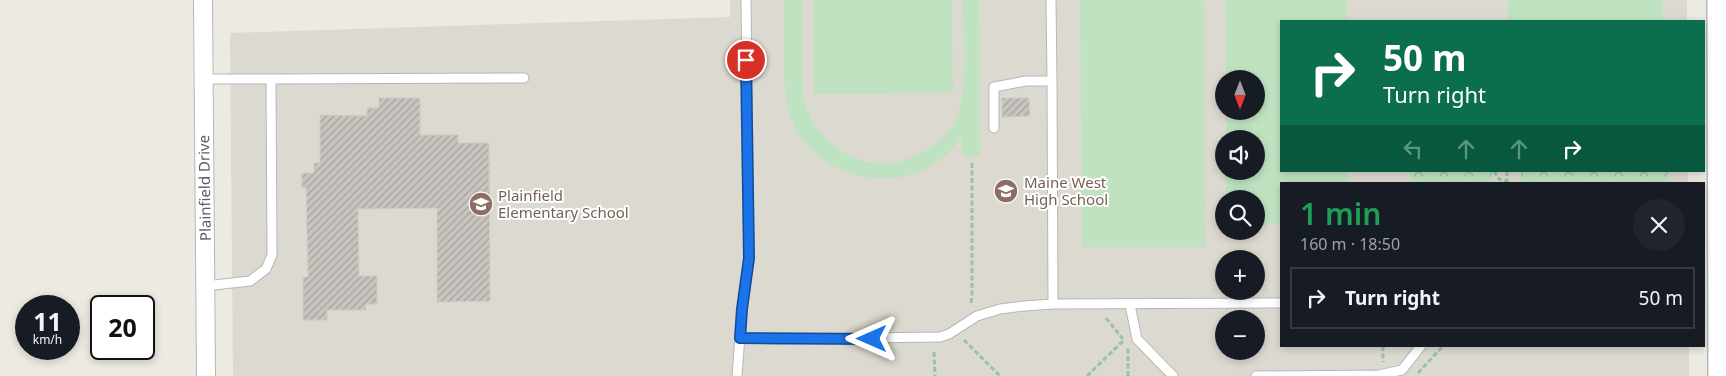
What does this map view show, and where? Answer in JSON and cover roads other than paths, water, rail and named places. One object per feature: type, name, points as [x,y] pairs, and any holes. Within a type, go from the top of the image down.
[{"type":"main road","points":[[1720,0],[1723,117],[1717,300],[1724,340],[1721,376]]},
{"type":"street","name":"Plainfield Drive","points":[[203,0],[206,376]]},
{"type":"lane","points":[[737,376],[742,309],[749,258],[746,0]]},
{"type":"lane","points":[[1051,0],[1053,304]]},
{"type":"lane","points":[[203,80],[524,78]]},
{"type":"lane","points":[[205,286],[250,280],[266,269],[272,255],[271,79]]},
{"type":"lane","points":[[994,128],[994,87],[1026,81],[1052,81]]},
{"type":"lane","points":[[740,338],[940,338],[977,316],[1000,309],[1053,304],[1280,303]]},
{"type":"lane","points":[[1130,305],[1138,339],[1173,376]]},
{"type":"lane","points":[[1256,376],[1379,375],[1402,370],[1420,347]]},
{"type":"place","name":"Maine West High School","points":[[1006,191]]},
{"type":"place","name":"Plainfield Elementary School","points":[[481,204]]}]
